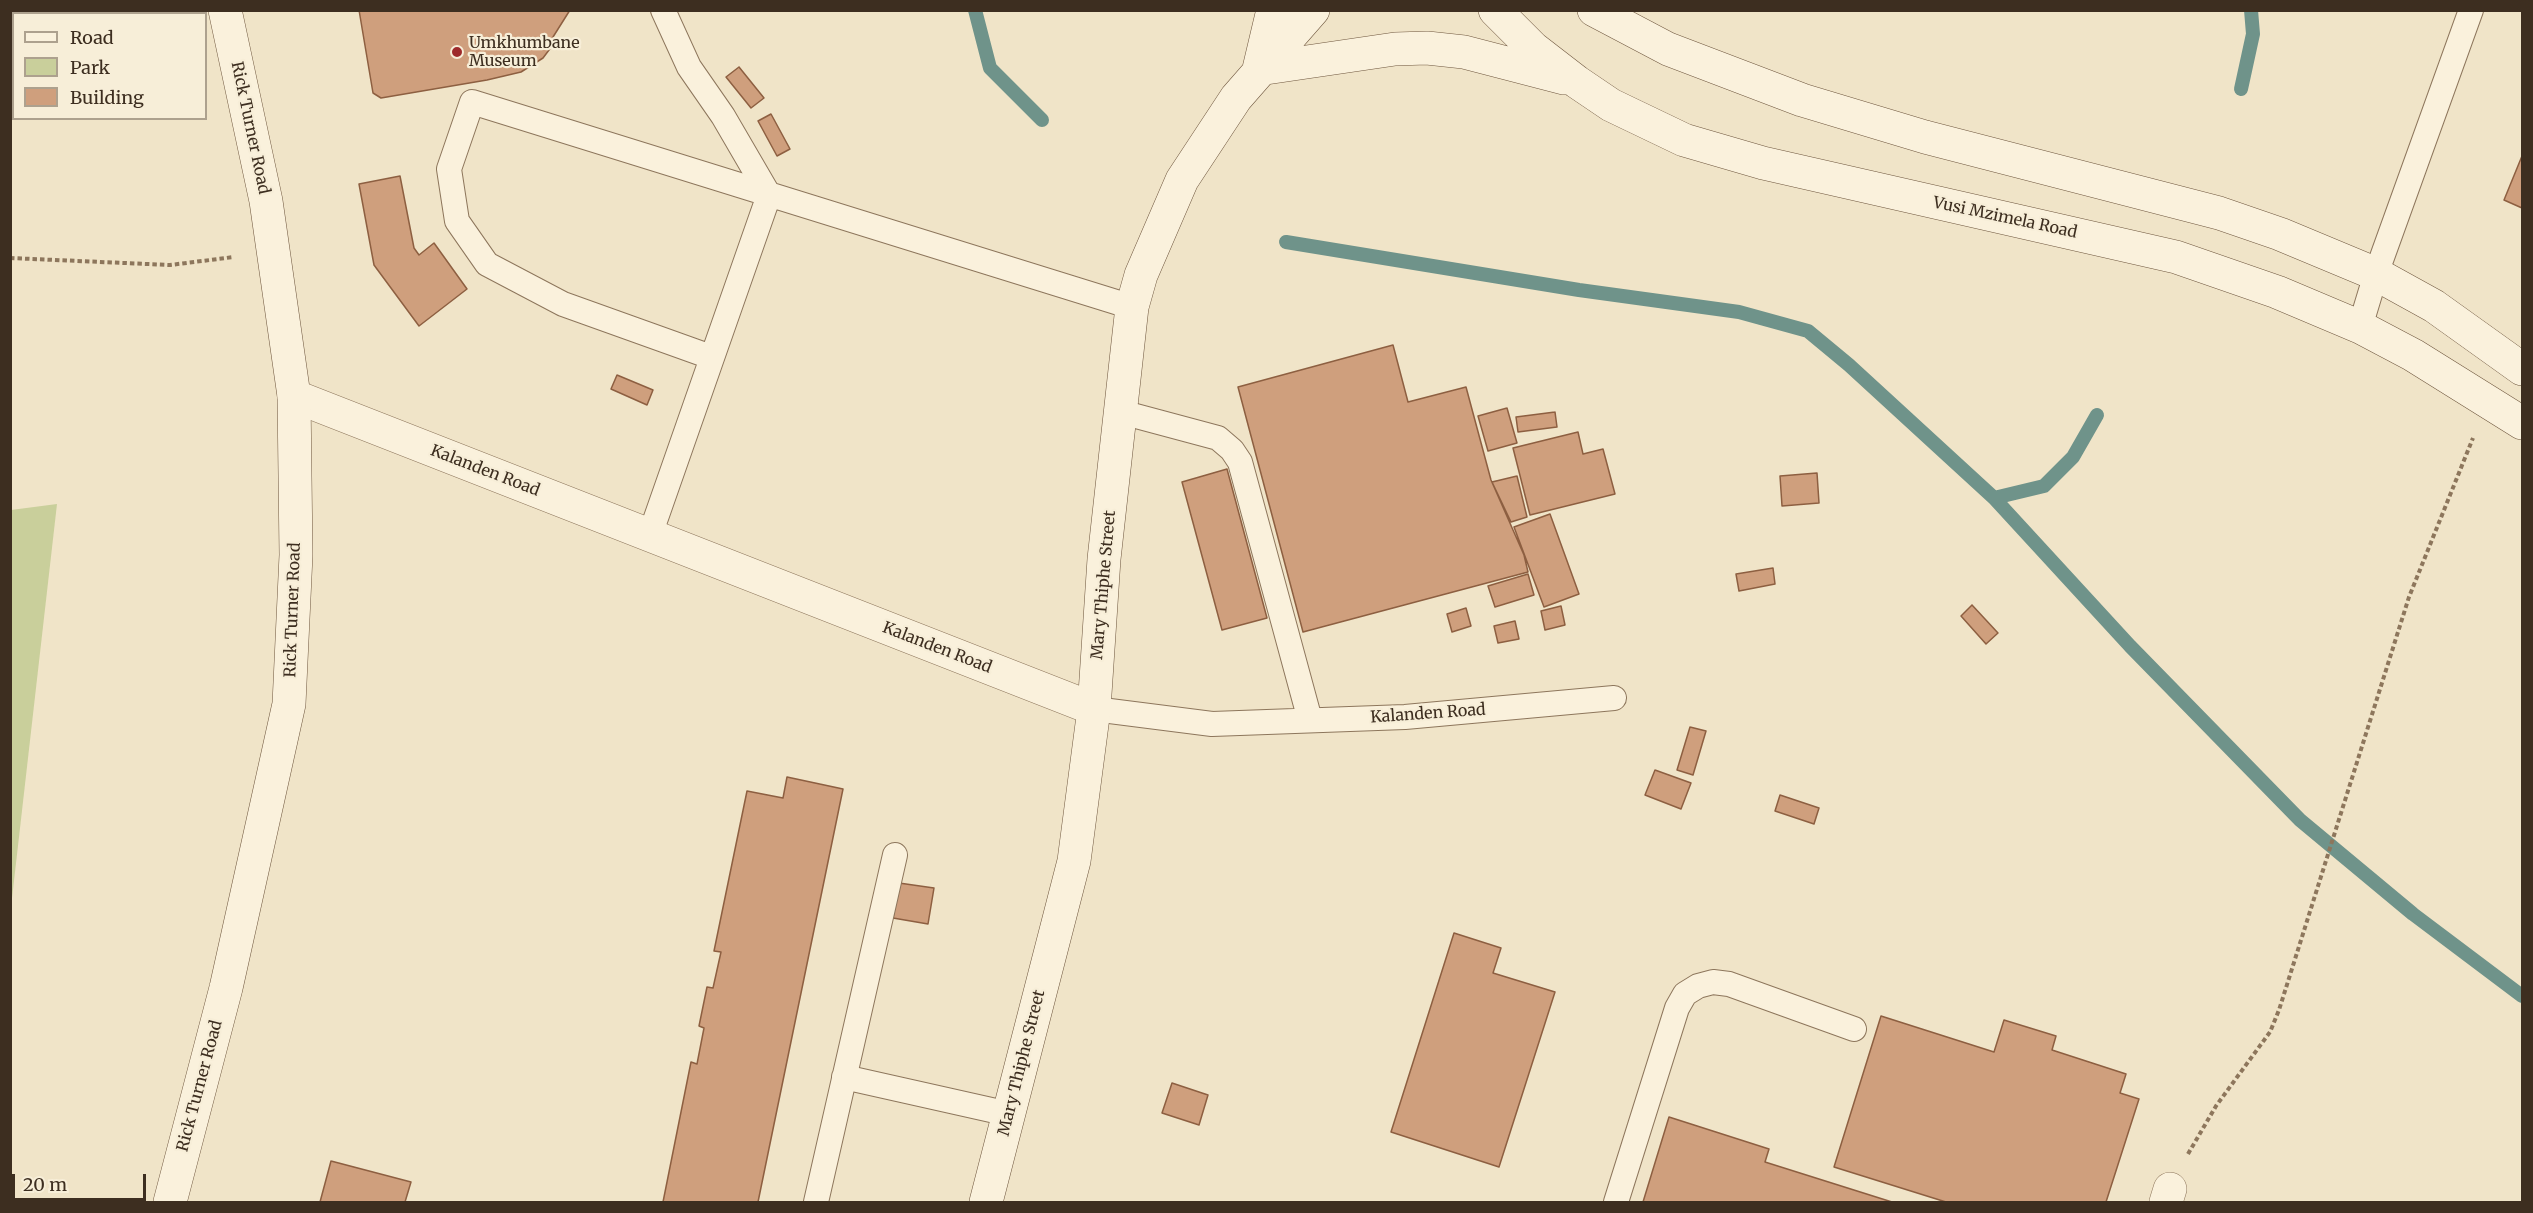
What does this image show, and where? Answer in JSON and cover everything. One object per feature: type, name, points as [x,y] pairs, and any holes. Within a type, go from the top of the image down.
[{"type":"main road","name":"Rick Turner Road","points":[[170,1203],[226,988],[289,704],[296,555],[294,396],[266,201],[225,10]]},
{"type":"main road","points":[[1273,10],[1259,69],[1395,49],[1427,48],[1464,52],[1577,82]]},
{"type":"main road","name":"Mary Thiphe Street","points":[[986,1203],[1074,861],[1094,709],[1104,559],[1132,307],[1142,275],[1182,180],[1236,98],[1313,10]]},
{"type":"main road","name":"Vusi Mzimela Road","points":[[1495,10],[1533,48],[1577,82],[1611,105],[1684,140],[1763,162],[2176,257],[2277,292],[2360,327],[2413,355],[2523,423]]},
{"type":"main road","points":[[1594,10],[1668,49],[1802,99],[1925,137],[2219,213],[2280,234],[2376,274],[2434,306],[2523,369]]},
{"type":"main road","name":"Kalanden Road","points":[[294,396],[1094,709]]},
{"type":"lane","points":[[650,535],[769,195],[723,116],[689,68],[663,10]]},
{"type":"lane","points":[[2360,327],[2376,274],[2471,10]]},
{"type":"lane","points":[[711,357],[563,304],[487,264],[457,221],[449,169],[472,102],[1132,307]]},
{"type":"lane","points":[[1121,412],[1218,438],[1232,450],[1240,462],[1310,720]]},
{"type":"lane","name":"Kalanden Road","points":[[1094,709],[1212,724],[1405,717],[1614,698]]},
{"type":"lane","points":[[816,1203],[895,855]]},
{"type":"lane","points":[[1616,1203],[1677,1008],[1685,994],[1698,986],[1713,982],[1729,984],[1854,1029]]},
{"type":"lane","points":[[844,1077],[1009,1114]]},
{"type":"path","points":[[10,258],[170,265],[274,253]]},
{"type":"path","points":[[2168,1196],[2195,1139],[2270,1032],[2279,1010],[2409,597],[2488,401]]},
{"type":"green space","points":[[57,504],[11,907],[11,510]]},
{"type":"building","name":"Umkhumbane Museum","points":[[359,10],[570,10],[553,37],[552,46],[543,58],[521,72],[381,98],[373,93]]},
{"type":"building","points":[[739,67],[764,98],[751,108],[726,77]]},
{"type":"building","points":[[771,114],[790,149],[777,156],[758,121]]},
{"type":"building","points":[[2522,156],[2522,208],[2504,200]]},
{"type":"building","points":[[400,176],[414,248],[419,255],[434,243],[467,289],[419,326],[374,265],[359,184]]},
{"type":"building","points":[[1393,345],[1408,402],[1466,387],[1491,480],[1524,555],[1528,572],[1303,632],[1238,387]]},
{"type":"building","points":[[617,375],[653,390],[647,405],[611,389]]},
{"type":"building","points":[[1507,408],[1517,443],[1488,451],[1478,416]]},
{"type":"building","points":[[1555,412],[1557,427],[1518,432],[1516,417]]},
{"type":"building","points":[[1578,432],[1583,454],[1603,449],[1615,494],[1530,515],[1513,448]]},
{"type":"building","points":[[1227,469],[1267,618],[1222,630],[1182,482]]},
{"type":"building","points":[[1817,473],[1819,503],[1782,506],[1780,476]]},
{"type":"building","points":[[1517,476],[1527,517],[1511,522],[1492,482]]},
{"type":"building","points":[[1550,514],[1579,594],[1544,607],[1514,527]]},
{"type":"building","points":[[1773,568],[1775,584],[1739,591],[1736,574]]},
{"type":"building","points":[[1528,574],[1534,595],[1495,607],[1488,586]]},
{"type":"building","points":[[1972,605],[1998,633],[1986,644],[1961,616]]},
{"type":"building","points":[[1561,606],[1565,625],[1545,630],[1541,611]]},
{"type":"building","points":[[1466,608],[1471,626],[1452,632],[1447,614]]},
{"type":"building","points":[[1515,621],[1519,639],[1498,643],[1494,626]]},
{"type":"building","points":[[1690,727],[1706,731],[1693,775],[1677,770]]},
{"type":"building","points":[[1655,770],[1691,783],[1681,809],[1645,795]]},
{"type":"building","points":[[787,777],[843,789],[758,1202],[663,1202],[691,1062],[697,1064],[704,1028],[699,1026],[707,987],[713,988],[721,952],[714,951],[747,791],[783,798]]},
{"type":"building","points":[[1780,795],[1819,808],[1814,824],[1775,811]]},
{"type":"building","points":[[899,883],[934,888],[928,924],[893,918]]},
{"type":"building","points":[[1454,933],[1501,948],[1493,973],[1555,992],[1499,1167],[1391,1132]]},
{"type":"building","points":[[1881,1016],[1994,1052],[2004,1020],[2056,1036],[2052,1050],[2126,1074],[2120,1093],[2139,1099],[2106,1202],[1946,1202],[1834,1167]]},
{"type":"building","points":[[1172,1083],[1208,1095],[1199,1125],[1162,1113]]},
{"type":"building","points":[[1669,1117],[1769,1149],[1765,1162],[1892,1202],[1643,1202]]},
{"type":"building","points":[[331,1161],[411,1182],[405,1202],[320,1202]]},
{"type":"waterway","points":[[975,10],[990,68],[1042,120]]},
{"type":"waterway","points":[[2241,89],[2253,34],[2251,10]]},
{"type":"waterway","points":[[1286,242],[1579,290],[1739,312],[1808,331],[1849,365],[1994,498],[2130,646],[2300,820],[2413,914],[2522,996]]},
{"type":"waterway","points":[[1994,498],[2044,486],[2073,457],[2097,415]]},
{"type":"place","name":"Umkhumbane Museum","points":[[457,52]]}]
